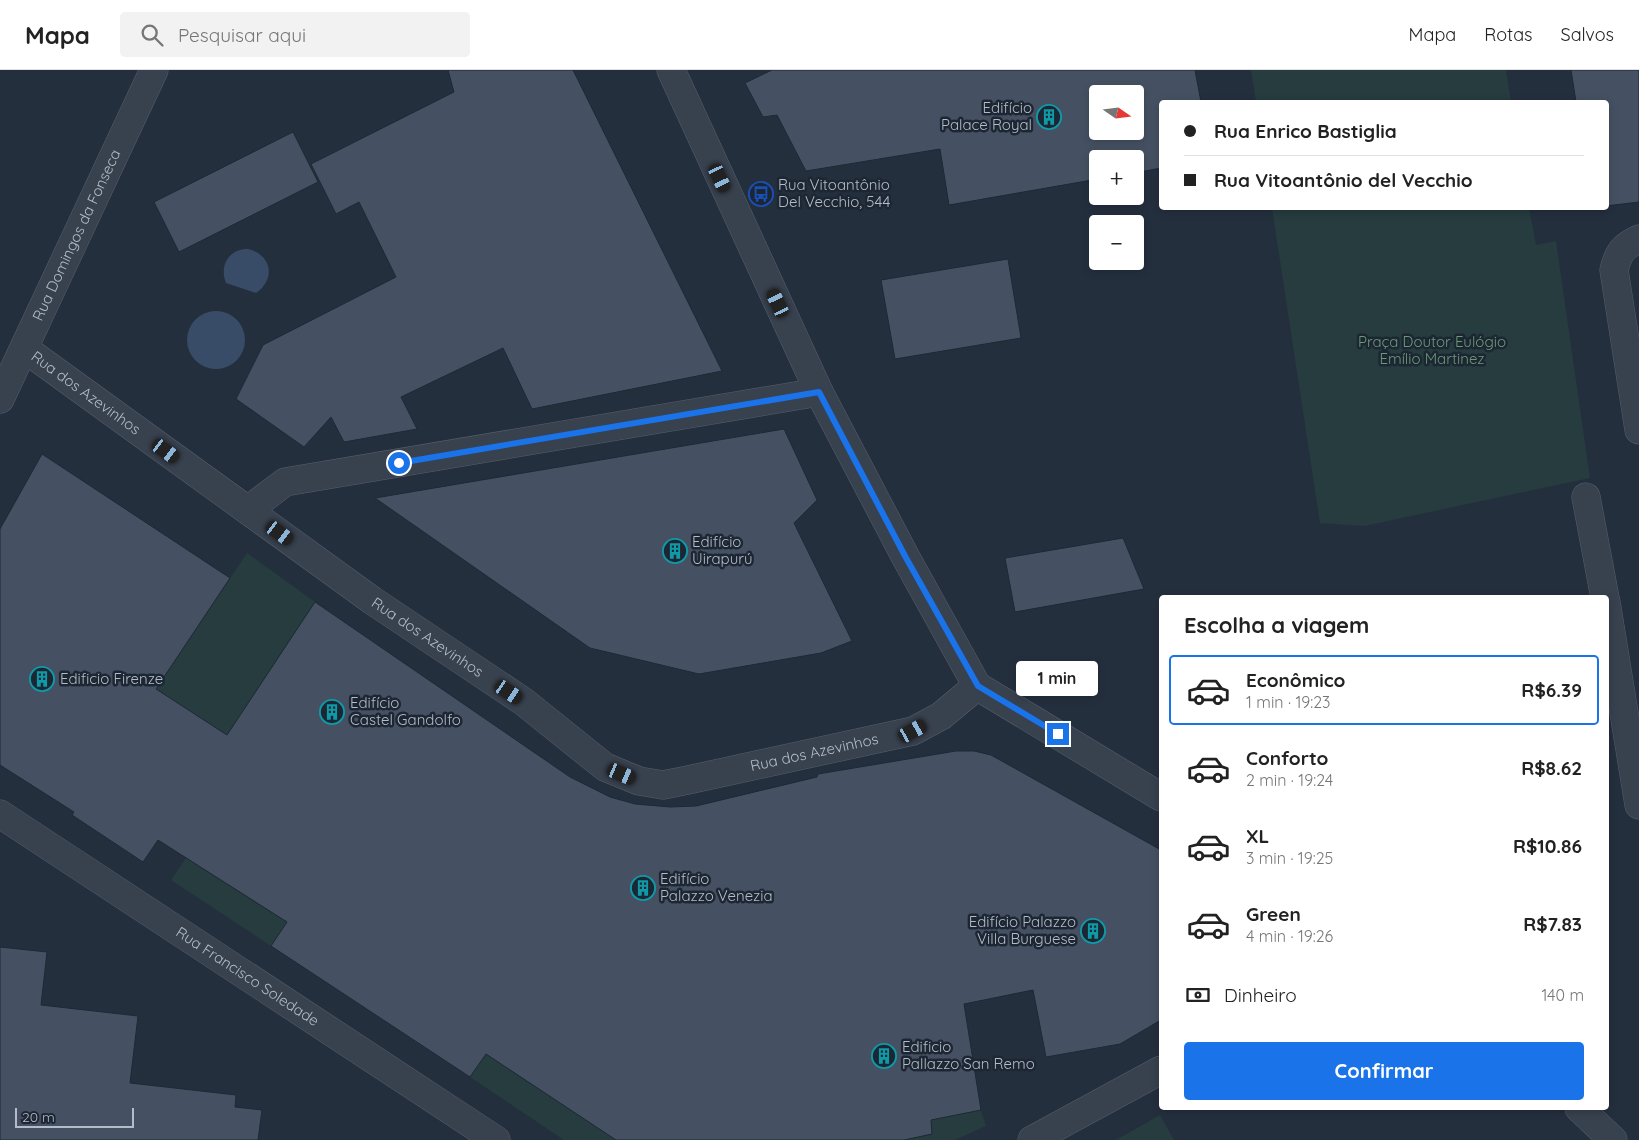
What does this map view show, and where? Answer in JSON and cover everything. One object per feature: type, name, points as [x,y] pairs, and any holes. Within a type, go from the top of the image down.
[{"type":"street","name":"Rua Domingos da Fonseca","points":[[0,399],[154,70]]},
{"type":"street","points":[[671,70],[819,392],[905,556],[978,686],[1159,796]]},
{"type":"street","points":[[1628,246],[1614,270],[1639,430]]},
{"type":"street","name":"Rua dos Azevinhos","points":[[25,349],[373,601],[524,702],[606,767],[639,781],[663,785],[748,769],[913,731],[942,716],[978,686]]},
{"type":"street","points":[[248,510],[284,482],[819,392]]},
{"type":"street","points":[[1586,497],[1605,595]]},
{"type":"street","points":[[1609,620],[1639,805]]},
{"type":"street","name":"Rua Francisco Soledade","points":[[0,814],[496,1140]]},
{"type":"street","points":[[1032,1140],[1159,1071]]},
{"type":"street","points":[[1581,1110],[1613,1140]]},
{"type":"green space","points":[[1251,70],[1506,70],[1511,100],[1256,100]]},
{"type":"green space","name":"Praça Doutor Eulógio Emílio Martinez","points":[[1272,210],[1529,210],[1536,245],[1556,241],[1590,478],[1364,526],[1320,523]]},
{"type":"green space","points":[[247,553],[315,602],[227,735],[156,689]]},
{"type":"green space","points":[[186,858],[287,922],[271,946],[171,880]]},
{"type":"green space","points":[[486,1054],[616,1140],[564,1140],[470,1077]]},
{"type":"green space","points":[[981,1110],[986,1126],[955,1140],[904,1140],[932,1134],[931,1120]]},
{"type":"green space","points":[[1160,1115],[1174,1140],[1116,1140]]},
{"type":"water","points":[[248,249],[262,256],[268,268],[269,275],[267,281],[256,293],[226,283],[224,276],[227,259],[236,252]]},
{"type":"water","points":[[210,311],[222,311],[237,319],[245,334],[245,346],[237,361],[222,369],[210,369],[195,361],[187,346],[187,334],[195,319]]},
{"type":"building","points":[[448,70],[573,70],[722,371],[532,409],[503,348],[401,397],[417,429],[344,442],[331,417],[304,447],[236,399],[263,345],[396,277],[359,202],[336,214],[311,164],[454,92]]},
{"type":"building","points":[[772,70],[1195,70],[1201,100],[1159,100],[1159,168],[1144,171],[1144,150],[1089,150],[1089,181],[949,205],[940,149],[806,171],[777,115],[763,117],[745,83]]},
{"type":"building","points":[[1571,70],[1639,70],[1639,202],[1609,206],[1609,100],[1576,100]]},
{"type":"building","points":[[293,132],[318,182],[179,252],[154,202]]},
{"type":"building","points":[[1008,259],[1021,338],[895,359],[881,280]]},
{"type":"building","points":[[784,429],[817,500],[794,523],[852,641],[821,653],[699,674],[590,648],[375,498]]},
{"type":"building","points":[[42,454],[230,578],[156,689],[227,735],[315,602],[570,777],[610,797],[635,804],[670,807],[696,806],[817,777],[818,774],[956,751],[974,751],[991,755],[1159,849],[1159,1021],[1120,1044],[1046,1057],[1033,990],[964,1004],[981,1110],[931,1120],[932,1134],[904,1140],[616,1140],[486,1054],[470,1077],[271,946],[287,922],[158,840],[143,862],[72,815],[74,812],[0,765],[0,529]]},
{"type":"building","points":[[1123,538],[1144,589],[1015,612],[1005,558]]},
{"type":"building","points":[[0,947],[47,952],[41,1005],[138,1016],[130,1083],[236,1095],[235,1107],[262,1110],[258,1140],[0,1140]]},
{"type":"place","name":"Edifício Palace Royal","points":[[1049,117]]},
{"type":"place","name":"Rua Vitoantônio Del Vecchio, 544","points":[[761,194]]},
{"type":"place","name":"Edifício Uirapurú","points":[[675,551]]},
{"type":"place","name":"Edificio Firenze","points":[[42,679]]},
{"type":"place","name":"Edifício Castel Gandolfo","points":[[332,712]]},
{"type":"place","name":"Edifício Palazzo Venezia","points":[[643,888]]},
{"type":"place","name":"Edifício Palazzo Villa Burguese","points":[[1093,931]]},
{"type":"place","name":"Edificio Pallazzo San Remo","points":[[884,1056]]},
{"type":"route","points":[[399,463],[819,392],[905,556],[978,686],[1058,734]]}]
